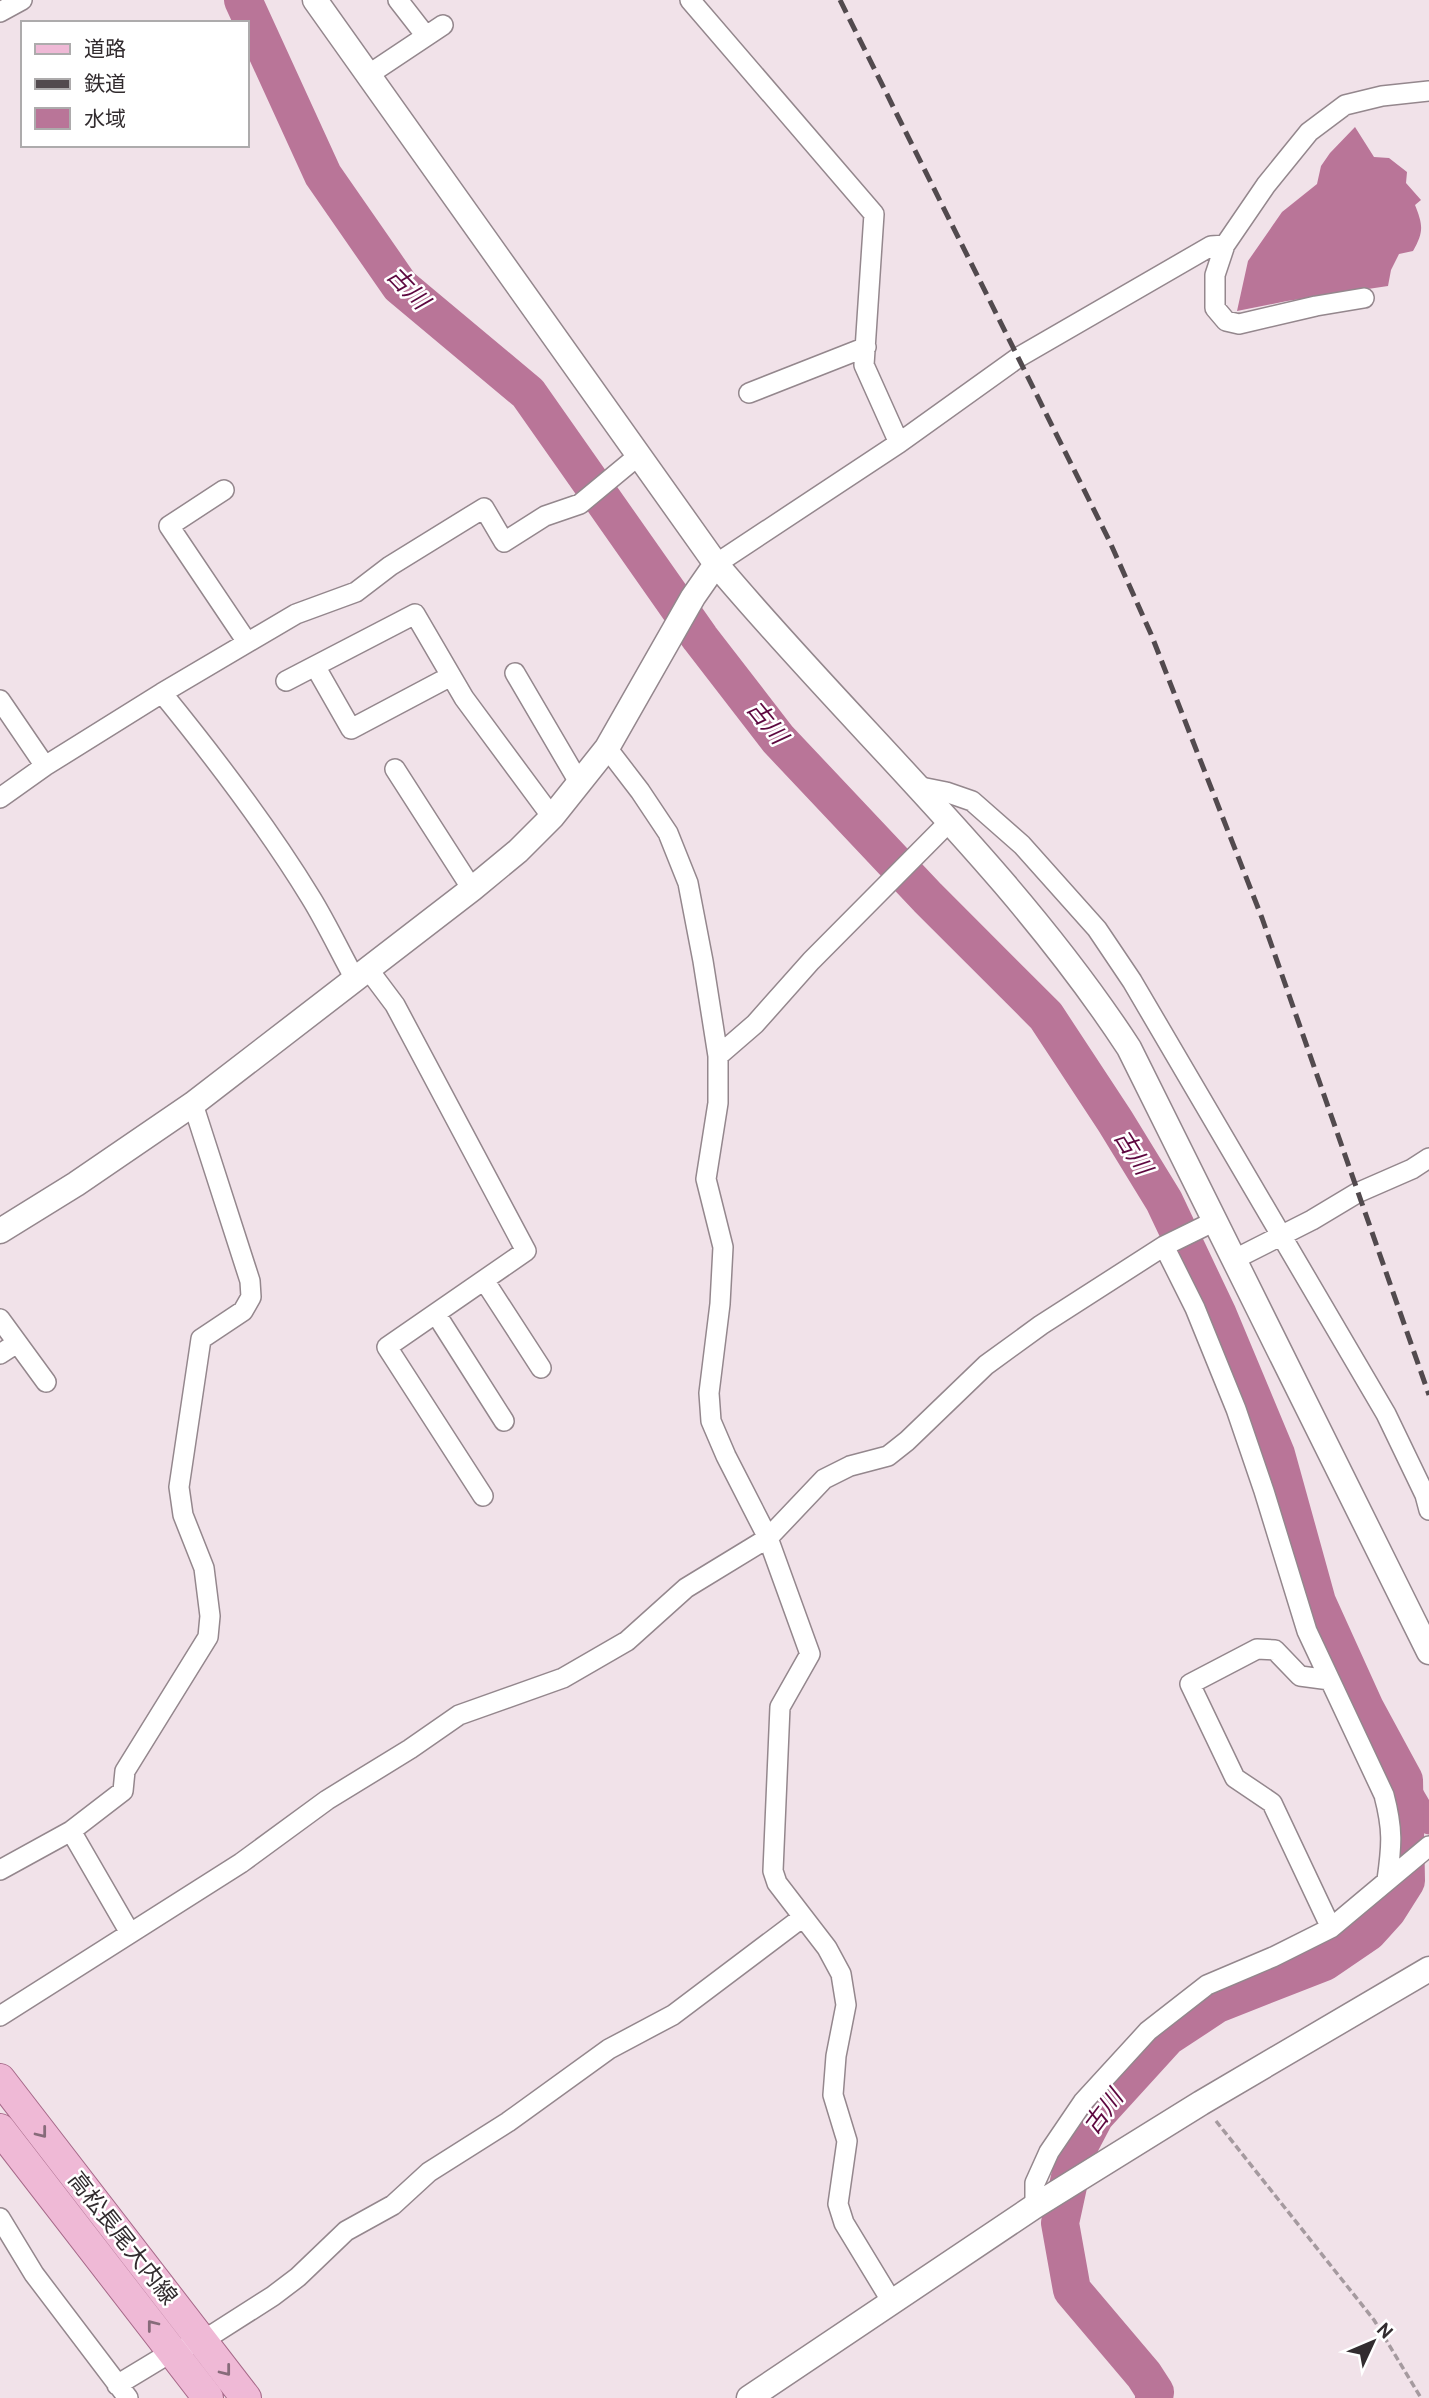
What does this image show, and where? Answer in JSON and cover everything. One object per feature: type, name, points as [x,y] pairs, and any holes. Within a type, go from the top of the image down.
[{"type":"main road","name":"高松長尾大内線","points":[[0,2078],[246,2398]]},
{"type":"main road","name":"高松長尾大内線","points":[[0,2129],[208,2398]]},
{"type":"street","points":[[0,12],[22,0]]},
{"type":"street","points":[[398,0],[426,36]]},
{"type":"street","points":[[690,0],[874,214],[864,365],[899,443]]},
{"type":"street","points":[[321,2],[368,75],[716,564],[1051,937],[1093,992],[1129,1048],[1206,1225],[1235,1259],[1428,1649]]},
{"type":"street","points":[[368,75],[443,25]]},
{"type":"street","points":[[1364,298],[1239,324],[1226,321],[1215,309],[1215,275],[1225,245],[1266,185],[1309,132],[1345,105],[1382,96],[1429,91]]},
{"type":"street","points":[[0,1231],[76,1184],[193,1104],[472,890],[518,851],[552,817],[607,748],[674,629],[716,564],[899,443],[1018,357],[1211,246],[1225,245]]},
{"type":"street","points":[[749,393],[866,347]]},
{"type":"street","points":[[0,798],[45,766],[247,642],[296,614],[355,592],[390,566],[484,508],[504,542],[545,516],[580,503],[638,456]]},
{"type":"street","points":[[224,490],[169,526],[247,642]]},
{"type":"street","points":[[286,681],[415,614],[464,698],[552,817]]},
{"type":"street","points":[[315,666],[351,729],[451,676]]},
{"type":"street","points":[[515,673],[580,784]]},
{"type":"street","points":[[162,693],[260,821],[361,974],[395,1005],[526,1251],[387,1347],[483,1496]]},
{"type":"street","points":[[0,700],[6,722],[45,766]]},
{"type":"street","points":[[607,748],[668,833],[688,883],[703,961],[718,1056],[718,1103],[706,1179],[723,1247],[720,1304],[709,1393],[711,1421],[768,1538],[810,1654],[780,1707],[773,1871],[778,1883],[827,1948],[841,1974],[846,2005],[836,2056],[833,2095],[847,2141],[838,2204],[844,2223],[892,2302]]},
{"type":"street","points":[[395,769],[472,890]]},
{"type":"street","points":[[916,786],[972,801],[1021,845],[1097,929],[1132,981],[1385,1414],[1425,1494],[1429,1510]]},
{"type":"street","points":[[0,804],[3,814],[0,816]]},
{"type":"street","points":[[718,1056],[755,1024],[811,961],[949,822]]},
{"type":"street","points":[[0,1870],[71,1831],[123,1791],[125,1771],[208,1637],[210,1616],[204,1567],[183,1515],[179,1487],[201,1339],[243,1311],[251,1297],[250,1281],[193,1104]]},
{"type":"street","points":[[1235,1259],[1357,1193],[1412,1169],[1429,1158]]},
{"type":"street","points":[[0,2017],[241,1863],[327,1800],[410,1749],[458,1715],[562,1678],[627,1641],[686,1588],[768,1538],[824,1479],[850,1466],[888,1456],[986,1365],[1041,1325],[1166,1245],[1206,1225]]},
{"type":"street","points":[[1166,1245],[1236,1409],[1307,1632],[1384,1795],[1391,1823],[1390,1877]]},
{"type":"street","points":[[484,1280],[541,1368]]},
{"type":"street","points":[[436,1314],[504,1421]]},
{"type":"street","points":[[0,1319],[46,1382]]},
{"type":"street","points":[[0,1354],[17,1343]]},
{"type":"street","points":[[1330,1680],[1300,1676],[1275,1650],[1256,1649],[1190,1684],[1235,1778],[1272,1802],[1331,1928]]},
{"type":"street","points":[[71,1831],[130,1933]]},
{"type":"street","points":[[1040,2203],[1035,2183],[1049,2152],[1083,2102],[1149,2031],[1207,1985],[1273,1957],[1331,1928],[1429,1846]]},
{"type":"street","points":[[0,2218],[34,2274],[123,2392],[173,2353],[215,2333],[298,2277],[346,2231],[393,2205],[429,2172],[508,2122],[609,2049],[689,2004],[803,1916]]},
{"type":"street","points":[[749,2398],[1040,2203],[1201,2103],[1429,1969]]},
{"type":"path","points":[[1201,2103],[1374,2320],[1420,2398]]},
{"type":"water","points":[[1355,127],[1374,157],[1389,158],[1407,172],[1406,183],[1421,200],[1415,205],[1421,228],[1413,251],[1399,254],[1391,270],[1388,286],[1237,311],[1248,261],[1282,212],[1317,184],[1321,166]]},
{"type":"waterway","name":"古川","points":[[243,0],[323,175],[400,286],[528,393],[700,638],[778,739],[928,898],[1046,1016],[1115,1121],[1164,1201],[1218,1315],[1276,1454],[1317,1602],[1365,1708],[1404,1780],[1406,1881],[1387,1911],[1368,1932],[1324,1962],[1217,2004],[1167,2037],[1095,2116],[1075,2154],[1060,2223],[1072,2290],[1144,2375],[1155,2392],[1154,2398]]},
{"type":"waterway","points":[[1404,1780],[1429,1823]]},
{"type":"railway","points":[[840,0],[1109,540],[1151,634],[1262,918],[1429,1395]]}]
